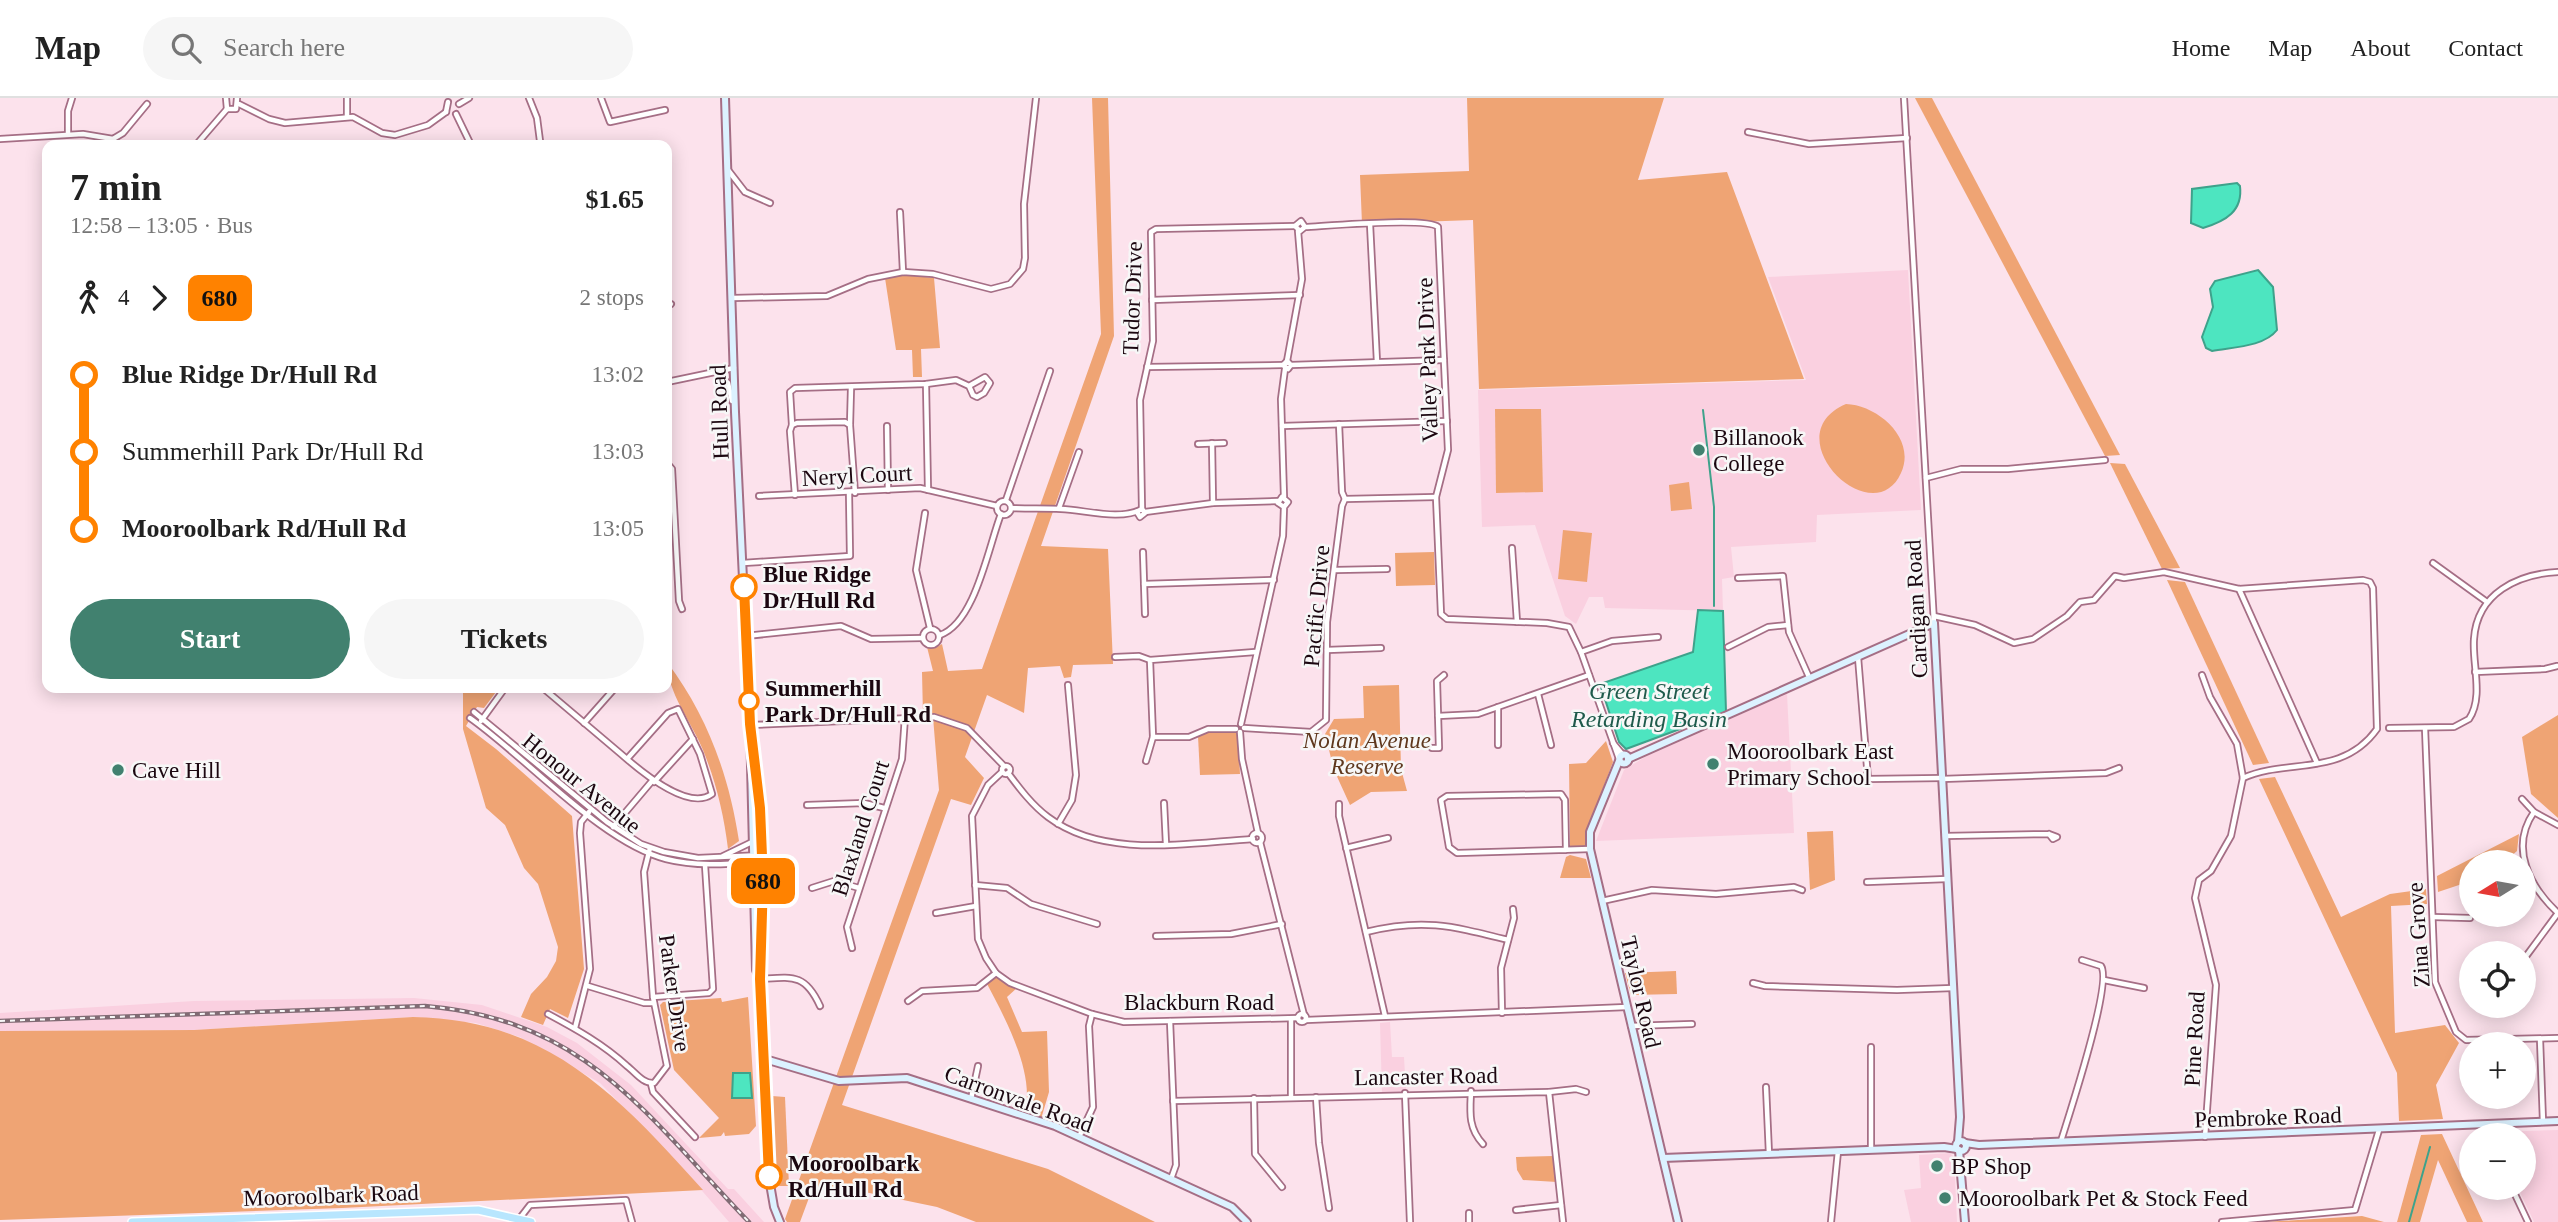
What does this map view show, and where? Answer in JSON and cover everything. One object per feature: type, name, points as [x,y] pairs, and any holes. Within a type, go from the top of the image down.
[{"type":"main road","name":"Mooroolbark Road","points":[[132,1222],[462,1210],[495,1211],[531,1222]]},
{"type":"street","points":[[68,134],[68,111],[72,98]]},
{"type":"street","points":[[200,140],[227,109],[226,98]]},
{"type":"street","points":[[237,98],[239,104],[269,119],[285,123],[347,116],[359,119],[395,138],[428,125],[446,112],[456,114]]},
{"type":"street","points":[[346,98],[347,116]]},
{"type":"street","points":[[446,112],[447,100],[458,104],[469,98]]},
{"type":"street","points":[[529,98],[537,118],[540,140]]},
{"type":"street","points":[[601,98],[610,121],[665,110]]},
{"type":"street","name":"Hull Road","points":[[725,98],[735,412],[750,724],[756,970],[760,979]]},
{"type":"street","points":[[733,299],[827,296],[868,279],[903,272],[933,274],[992,289],[1016,279],[1025,258],[1024,204],[1036,98]]},
{"type":"street","name":"Cardigan Road","points":[[1904,98],[1966,1222]]},
{"type":"street","points":[[0,139],[68,134],[107,139],[118,137],[147,104]]},
{"type":"street","points":[[227,109],[236,109],[239,104]]},
{"type":"street","points":[[458,104],[456,114],[469,140]]},
{"type":"street","points":[[1748,132],[1809,144],[1906,138]]},
{"type":"street","points":[[728,169],[745,192],[770,203]]},
{"type":"street","points":[[900,212],[903,272]]},
{"type":"street","name":"Tudor Drive","points":[[1141,511],[1140,400],[1153,341],[1150,236],[1156,229],[1296,228],[1301,221],[1305,227]]},
{"type":"street","name":"Valley Park Drive","points":[[1370,224],[1434,223],[1439,231],[1448,450],[1436,497],[1440,611],[1447,619],[1517,622]]},
{"type":"street","points":[[1302,1018],[1262,837],[1258,833],[1243,766],[1240,728],[1283,536],[1284,507],[1288,502],[1284,497],[1281,399],[1302,279],[1296,228],[1370,224],[1377,362]]},
{"type":"street","points":[[1152,300],[1300,295]]},
{"type":"street","points":[[1147,368],[1444,360]]},
{"type":"street","points":[[672,381],[735,368]]},
{"type":"street","points":[[746,636],[841,626],[871,639],[923,638],[933,645],[937,643],[940,635],[954,628],[967,610],[1001,514],[997,506],[1006,500],[1051,370]]},
{"type":"street","points":[[714,371],[730,387],[735,412]]},
{"type":"street","points":[[795,495],[789,395],[792,388],[850,388],[956,380],[969,386],[977,397],[988,389],[990,383],[985,377],[969,386]]},
{"type":"street","points":[[926,384],[929,490]]},
{"type":"street","points":[[743,563],[844,559],[850,556],[850,388]]},
{"type":"street","points":[[1282,426],[1447,421]]},
{"type":"street","points":[[792,425],[845,422],[850,425]]},
{"type":"street","name":"Pacific Drive","points":[[1240,728],[1281,728],[1299,732],[1320,727],[1328,711],[1327,622],[1345,499],[1342,492],[1339,424]]},
{"type":"street","points":[[887,426],[888,490]]},
{"type":"street","points":[[1212,443],[1213,502]]},
{"type":"street","points":[[1198,444],[1224,443]]},
{"type":"street","points":[[1059,508],[1079,452]]},
{"type":"street","points":[[1926,478],[1961,469],[2105,460]]},
{"type":"street","points":[[672,469],[678,588],[682,609]]},
{"type":"street","name":"Neryl Court","points":[[759,496],[929,490],[997,506]]},
{"type":"street","points":[[1011,508],[1059,508],[1106,514],[1213,502],[1278,501],[1284,497]]},
{"type":"street","points":[[1345,499],[1436,497]]},
{"type":"street","points":[[1006,500],[1011,508]]},
{"type":"street","points":[[1278,501],[1284,507]]},
{"type":"street","points":[[1001,514],[1008,514],[1011,508]]},
{"type":"street","points":[[925,513],[916,570],[930,628],[940,635]]},
{"type":"street","points":[[1512,548],[1517,622],[1564,625],[1574,634],[1609,736],[1623,759],[1857,656],[1934,619],[1975,625],[2014,643],[2033,639],[2067,616],[2080,602],[2094,600],[2115,576],[2164,572],[2239,589],[2363,580],[2370,582],[2373,588],[2377,729],[2353,752],[2317,764],[2243,778]]},
{"type":"street","points":[[1143,552],[1145,614]]},
{"type":"street","points":[[2433,563],[2487,602]]},
{"type":"street","points":[[1336,570],[1387,569]]},
{"type":"street","points":[[2389,729],[2454,727],[2469,719],[2476,702],[2473,638],[2487,602],[2508,583],[2520,578],[2558,572]]},
{"type":"street","points":[[1738,578],[1783,576],[1788,625],[1809,677]]},
{"type":"street","points":[[1144,584],[1274,580]]},
{"type":"street","points":[[2239,589],[2317,764]]},
{"type":"street","points":[[1728,647],[1768,627],[1788,625]]},
{"type":"street","points":[[923,638],[925,631],[930,628]]},
{"type":"street","points":[[1581,652],[1612,641],[1658,637]]},
{"type":"street","points":[[1327,650],[1381,648]]},
{"type":"street","points":[[1115,657],[1139,656],[1150,660],[1255,652]]},
{"type":"street","points":[[1857,656],[1868,779],[2106,773],[2119,768]]},
{"type":"street","points":[[1146,761],[1153,737],[1150,660]]},
{"type":"street","points":[[2475,672],[2545,669],[2557,666]]},
{"type":"street","points":[[1432,748],[1439,748],[1437,681],[1444,675]]},
{"type":"street","points":[[1438,716],[1471,715],[1590,675]]},
{"type":"street","name":"Pine Road","points":[[2202,675],[2210,698],[2237,744],[2243,778],[2225,851],[2211,871],[2199,880],[2194,898],[2216,985],[2205,1137]]},
{"type":"street","points":[[1058,824],[1072,800],[1076,775],[1068,685]]},
{"type":"street","points":[[479,724],[501,693]]},
{"type":"street","points":[[549,693],[653,781],[690,796],[709,797],[712,792],[693,739],[681,713],[675,709],[627,759]]},
{"type":"street","points":[[584,723],[611,693]]},
{"type":"street","points":[[1538,694],[1551,745]]},
{"type":"street","points":[[1498,707],[1498,745]]},
{"type":"street","name":"Honour Avenue","points":[[753,859],[705,865],[649,851],[617,837],[589,811],[483,718],[472,715],[479,724],[589,811],[649,851],[675,855],[762,859]]},
{"type":"street","points":[[750,724],[905,716],[934,718],[962,725],[983,742],[1040,810],[1058,824],[1081,836],[1107,842],[1166,844],[1252,839],[1258,833]]},
{"type":"street","name":"Blaxland Court","points":[[852,948],[848,927],[884,808],[902,759],[905,716]]},
{"type":"street","name":"Hull Road","points":[[750,724],[762,859],[760,979],[770,1186],[780,1222]]},
{"type":"street","points":[[1153,737],[1189,737],[1208,729],[1240,728]]},
{"type":"street","name":"Zina Grove","points":[[2425,728],[2435,982],[2459,1036],[2473,1042],[2558,1038]]},
{"type":"street","points":[[613,827],[693,739]]},
{"type":"street","name":"Taylor Road","points":[[1623,759],[1590,832],[1590,849],[1678,1222]]},
{"type":"street","points":[[908,1001],[922,991],[976,988],[996,973],[978,939],[972,816],[988,785],[1005,770]]},
{"type":"street","points":[[1566,850],[1565,800],[1561,794],[1447,796],[1441,800],[1449,847],[1454,853],[1566,850],[1590,849]]},
{"type":"street","points":[[2522,799],[2534,812],[2558,825]]},
{"type":"street","points":[[807,805],[864,803],[884,808]]},
{"type":"street","points":[[1164,803],[1166,844]]},
{"type":"street","points":[[1339,804],[1346,848],[1385,1016]]},
{"type":"street","points":[[575,1028],[590,969],[580,833],[581,822],[589,811]]},
{"type":"street","points":[[2534,812],[2523,843],[2525,865],[2536,890],[2558,913],[2536,943]]},
{"type":"street","points":[[1945,836],[2049,834]]},
{"type":"street","points":[[1346,848],[1388,838]]},
{"type":"street","points":[[1252,839],[1256,843],[1261,842]]},
{"type":"street","points":[[719,858],[752,842]]},
{"type":"street","name":"Parker Drive","points":[[649,851],[644,872],[654,1000],[667,1066],[664,1074],[651,1084]]},
{"type":"street","points":[[737,863],[750,885],[755,926]]},
{"type":"street","points":[[587,986],[644,1003],[709,993],[713,989],[705,865]]},
{"type":"street","points":[[1867,882],[1947,879]]},
{"type":"street","points":[[812,888],[834,881],[859,888]]},
{"type":"street","points":[[975,885],[1007,888],[1031,904],[1097,924]]},
{"type":"street","points":[[1602,901],[1652,890],[1716,894],[1794,887],[1802,890]]},
{"type":"street","points":[[936,913],[976,906]]},
{"type":"street","points":[[1503,1013],[1501,968],[1513,909]]},
{"type":"street","points":[[2433,917],[2459,918]]},
{"type":"street","points":[[1156,936],[1231,934],[1282,924]]},
{"type":"street","points":[[1366,932],[1399,925],[1442,924],[1508,940]]},
{"type":"street","points":[[2061,1142],[2095,1027],[2104,980],[2101,966],[2082,960]]},
{"type":"street","name":"Blackburn Road","points":[[996,973],[1010,983],[1092,1014],[1124,1022],[1291,1020],[1627,1007]]},
{"type":"street","points":[[760,979],[798,979],[808,985],[820,1006]]},
{"type":"street","points":[[2104,980],[2144,988]]},
{"type":"street","points":[[1752,983],[1765,986],[1897,990],[1953,988]]},
{"type":"street","points":[[548,1014],[575,1028],[651,1084],[653,1092],[695,1137]]},
{"type":"street","points":[[1079,1137],[1093,1107],[1089,1026],[1092,1014]]},
{"type":"street","points":[[1291,1020],[1291,1097]]},
{"type":"street","points":[[1170,1021],[1176,1165],[1170,1180]]},
{"type":"street","points":[[1632,1026],[1692,1024]]},
{"type":"street","points":[[2540,1039],[2543,1122]]},
{"type":"street","points":[[1871,1047],[1871,1149]]},
{"type":"street","name":"Carronvale Road","points":[[765,1059],[839,1081],[907,1078],[971,1099],[1079,1137],[1232,1207],[1247,1222]]},
{"type":"street","points":[[971,1099],[978,1066]]},
{"type":"street","points":[[1766,1087],[1769,1154]]},
{"type":"street","name":"Lancaster Road","points":[[1173,1101],[1471,1091],[1549,1092],[1576,1089],[1586,1092]]},
{"type":"street","points":[[1471,1091],[1472,1126],[1474,1134],[1483,1144]]},
{"type":"street","points":[[1549,1092],[1563,1222]]},
{"type":"street","points":[[1405,1093],[1410,1222]]},
{"type":"street","points":[[1316,1097],[1319,1143],[1329,1208]]},
{"type":"street","points":[[1254,1098],[1255,1154],[1282,1187]]},
{"type":"street","name":"Pembroke Road","points":[[2529,1123],[2558,1121]]},
{"type":"street","name":"Pembroke Road","points":[[1663,1158],[2459,1127]]},
{"type":"street","points":[[2222,1222],[2355,1210],[2379,1130]]},
{"type":"street","points":[[1831,1222],[1838,1151]]},
{"type":"street","points":[[520,1218],[530,1205],[626,1200],[632,1222]]},
{"type":"street","points":[[2518,1200],[2528,1222]]},
{"type":"street","points":[[1516,1210],[1561,1205]]},
{"type":"street","points":[[1469,1213],[1469,1222]]},
{"type":"shaded area","name":"Billanook College","points":[[1908,270],[1921,510],[1817,515],[1816,542],[1731,547],[1734,577],[1722,579],[1723,611],[1605,608],[1603,597],[1589,597],[1576,624],[1565,616],[1535,525],[1482,527],[1478,390],[1806,380],[1768,277]]},
{"type":"shaded area","name":"Mooroolbark East Primary School","points":[[1787,694],[1794,833],[1596,841],[1624,770],[1645,757]]},
{"type":"shaded area","points":[[414,998],[482,1005],[547,1027],[577,1043],[631,1085],[728,1189],[734,1189],[764,1222],[729,1222],[678,1163],[600,1083],[520,1037],[476,1023],[413,1017],[194,1030],[0,1031],[0,1013],[194,1001]]},
{"type":"shaded area","points":[[1390,1022],[1392,1057],[1404,1057],[1406,1092],[1382,1093],[1380,1023]]},
{"type":"shaded area","points":[[2558,1130],[2558,1222],[2534,1222],[2524,1200],[2536,1200],[2536,1131]]},
{"type":"shaded area","points":[[1950,1153],[1954,1157],[1957,1222],[1911,1222],[1904,1190],[1921,1188],[1919,1155]]},
{"type":"green space","points":[[1092,98],[1108,98],[1114,336],[1041,546],[1108,549],[1113,664],[1073,665],[1071,677],[1064,678],[1060,666],[1028,668],[1024,713],[987,695],[965,757],[984,778],[971,805],[951,799],[842,1105],[1048,1169],[1155,1222],[976,1222],[937,1207],[850,1189],[813,1187],[800,1222],[787,1222],[785,1219],[939,790],[933,717],[923,716],[922,672],[933,671],[927,647],[935,648],[942,644],[948,671],[982,669],[1101,334]]},
{"type":"green space","points":[[1467,98],[1664,98],[1638,180],[1727,172],[1804,379],[1479,389],[1473,220],[1362,224],[1360,175],[1469,171]]},
{"type":"green space","points":[[1915,98],[1932,98],[2120,455],[2105,456]]},
{"type":"green space","points":[[907,275],[934,278],[940,348],[921,349],[922,377],[913,377],[912,350],[896,350],[885,278]]},
{"type":"green space","points":[[1846,404],[1870,410],[1881,417],[1899,436],[1905,460],[1901,473],[1888,489],[1870,493],[1852,487],[1835,474],[1824,456],[1819,437],[1826,419]]},
{"type":"green space","points":[[1495,409],[1541,409],[1543,492],[1496,493]]},
{"type":"green space","points":[[2110,463],[2125,464],[2180,568],[2162,569]]},
{"type":"green space","points":[[1689,482],[1692,509],[1671,511],[1669,485]]},
{"type":"green space","points":[[1563,530],[1592,533],[1587,582],[1558,579]]},
{"type":"green space","points":[[1434,552],[1435,585],[1396,586],[1395,553]]},
{"type":"green space","points":[[2167,580],[2185,582],[2269,763],[2253,765]]},
{"type":"green space","points":[[672,669],[694,703],[722,769],[739,841],[728,849],[712,774],[698,739],[675,695]]},
{"type":"green space","name":"Nolan Avenue Reserve","points":[[1399,685],[1401,769],[1407,791],[1371,792],[1350,805],[1334,770],[1325,734],[1334,719],[1364,718],[1363,686]]},
{"type":"green space","points":[[463,693],[495,693],[484,708],[477,707],[466,726],[572,816],[584,969],[568,1018],[550,1009],[543,1025],[521,1017],[531,994],[547,977],[556,961],[558,947],[538,884],[524,868],[505,825],[486,808],[463,729]]},
{"type":"green space","points":[[2558,715],[2558,818],[2531,794],[2522,737]]},
{"type":"green space","points":[[1234,731],[1238,734],[1240,774],[1200,775],[1198,736],[1208,732]]},
{"type":"green space","points":[[1606,741],[1613,762],[1591,820],[1585,846],[1570,847],[1569,764],[1586,763]]},
{"type":"green space","points":[[2275,777],[2341,917],[2390,894],[2426,889],[2427,904],[2391,906],[2395,1033],[2445,1025],[2459,1043],[2436,1085],[2443,1119],[2399,1121],[2397,1073],[2259,779]]},
{"type":"green space","points":[[1833,831],[1835,880],[1810,890],[1807,832]]},
{"type":"green space","points":[[2519,834],[2517,850],[2488,850]]},
{"type":"green space","points":[[1570,855],[1586,859],[1591,878],[1560,878],[1566,857]]},
{"type":"green space","points":[[2459,865],[2459,885],[2438,892],[2437,876]]},
{"type":"green space","points":[[1676,971],[1677,994],[1631,995],[1625,973]]},
{"type":"green space","points":[[997,974],[1018,987],[1007,997],[1022,1032],[1047,1031],[1049,1092],[1041,1119],[1024,1114],[1026,1082],[1017,1046],[986,982]]},
{"type":"green space","points":[[748,997],[756,1126],[749,1134],[725,1136],[724,1132],[721,1136],[699,1138],[719,1118],[674,1070],[660,1005],[663,1002],[721,998],[722,1002]]},
{"type":"green space","points":[[413,1017],[461,1021],[503,1032],[542,1048],[577,1069],[610,1095],[703,1190],[342,1208],[0,1220],[0,1031],[194,1030]]},
{"type":"green space","points":[[772,1096],[785,1097],[789,1186],[776,1186]]},
{"type":"green space","points":[[2442,1134],[2459,1170],[2459,1200],[2473,1200],[2483,1222],[2467,1222],[2438,1160],[2420,1222],[2397,1222],[2421,1135]]},
{"type":"green space","points":[[1553,1156],[1557,1182],[1523,1180],[1517,1170],[1516,1157]]},
{"type":"green space","points":[[2362,1216],[2384,1222],[2264,1222]]},
{"type":"water","points":[[2237,183],[2240,186],[2239,202],[2231,214],[2203,228],[2191,223],[2192,189]]},
{"type":"water","points":[[2258,270],[2273,287],[2277,330],[2264,340],[2247,345],[2212,351],[2206,348],[2202,337],[2213,307],[2210,289],[2215,281]]},
{"type":"water","name":"Green Street Retarding Basin","points":[[1698,610],[1723,611],[1726,712],[1626,749],[1619,742],[1600,684],[1693,652]]},
{"type":"water","points":[[733,1073],[750,1073],[752,1098],[732,1098]]},
{"type":"waterway","points":[[1703,410],[1714,507],[1714,606]]},
{"type":"waterway","points":[[2409,1222],[2430,1147]]},
{"type":"railway","points":[[0,1021],[425,1006],[481,1015],[529,1030],[571,1052],[609,1079],[643,1110],[749,1222]]},
{"type":"bus line","name":"680","points":[[744,587],[750,724],[760,808],[763,880],[760,979],[769,1176]]},
{"type":"place","name":"Billanook College","points":[[1699,450]]},
{"type":"place","name":"Blue Ridge Dr/Hull Rd","points":[[744,587]]},
{"type":"place","name":"Summerhill Park Dr/Hull Rd","points":[[749,701]]},
{"type":"place","name":"Mooroolbark East Primary School","points":[[1713,764]]},
{"type":"place","name":"Cave Hill","points":[[118,770]]},
{"type":"place","name":"BP Shop","points":[[1937,1166]]},
{"type":"place","name":"Mooroolbark Rd/Hull Rd","points":[[769,1176]]},
{"type":"place","name":"Mooroolbark Pet & Stock Feed","points":[[1945,1198]]}]
